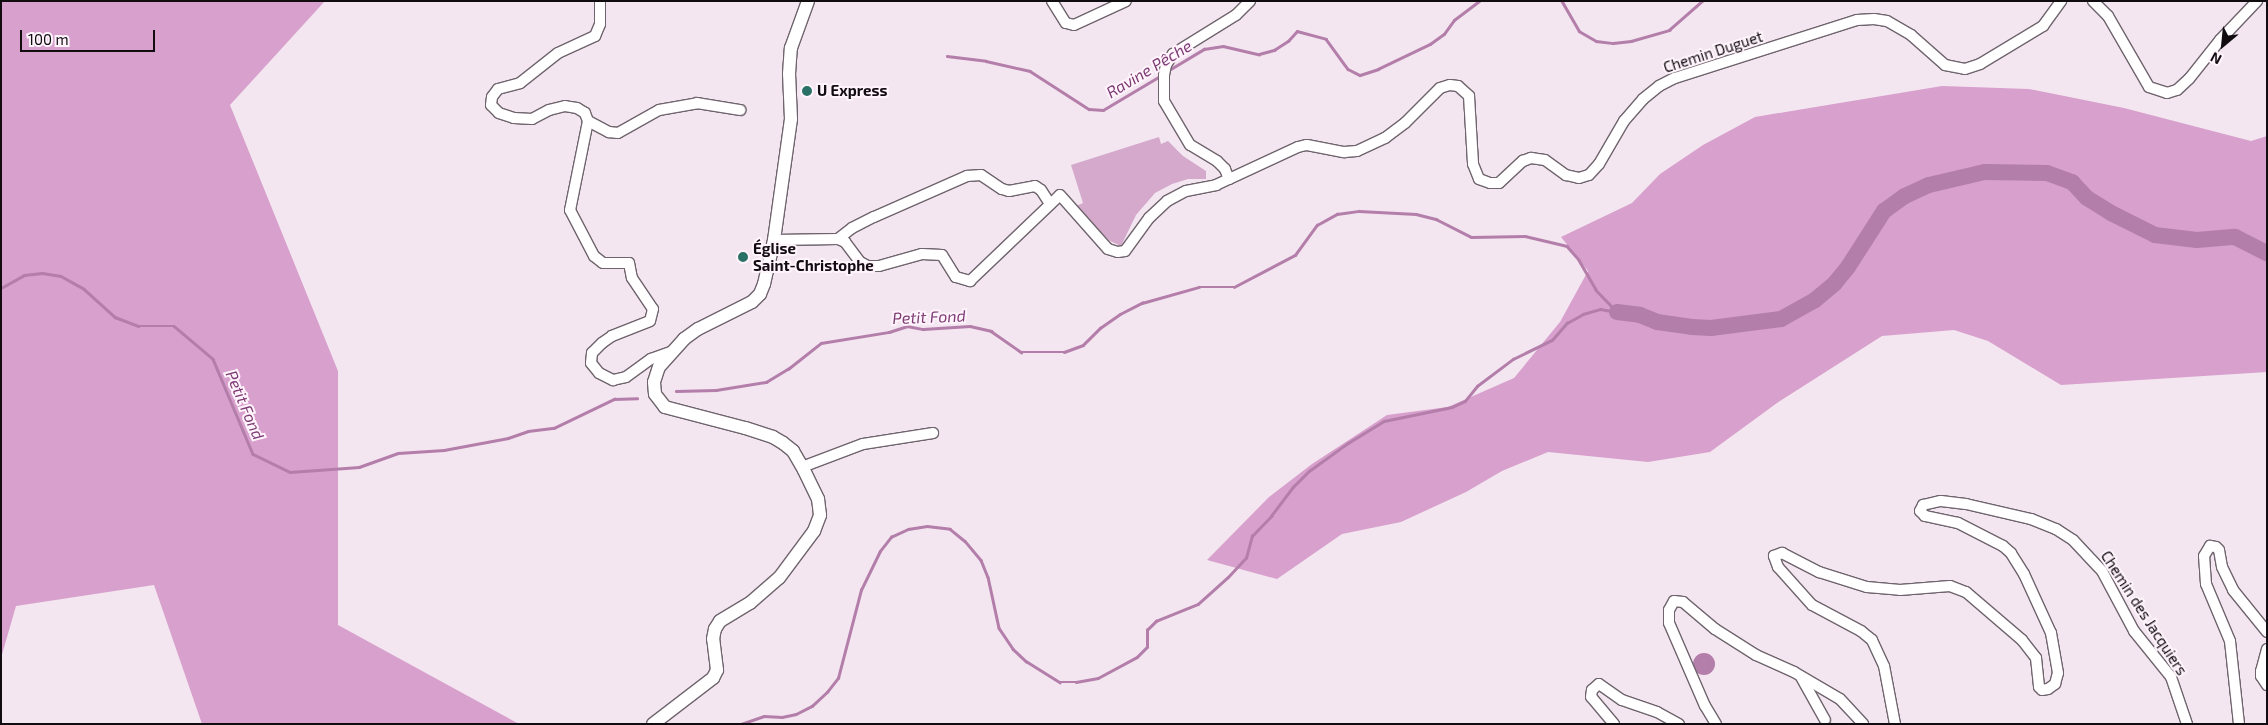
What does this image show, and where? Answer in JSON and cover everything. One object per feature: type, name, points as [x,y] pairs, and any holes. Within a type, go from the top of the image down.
[{"type":"main road","points":[[653,724],[713,678],[717,670],[713,639],[715,629],[720,621],[750,603],[768,588],[784,571],[814,532],[820,515],[820,506],[793,451],[773,437],[665,407],[655,394],[654,382],[658,367],[672,350],[698,329],[744,307],[760,294],[774,240],[791,119],[789,61],[796,30],[808,1]]},
{"type":"street","points":[[600,1],[600,24],[595,36],[558,53],[520,83],[498,89],[492,97],[491,105],[499,113],[514,118],[532,119],[549,110],[565,106],[578,108],[585,113],[588,121],[570,210],[594,256],[603,263],[629,263],[632,278],[654,309],[650,321],[602,342],[592,353],[591,363],[599,373],[613,380],[626,377],[651,359],[672,350]]},
{"type":"street","points":[[1052,1],[1066,23],[1074,25],[1126,1]]},
{"type":"street","points":[[774,240],[838,239],[845,242],[860,262],[868,266],[879,266],[922,254],[942,255],[956,277],[962,281],[970,281],[1060,195],[1108,249],[1118,252],[1126,251],[1149,218],[1168,200],[1186,191],[1216,185],[1229,179],[1225,169],[1217,161],[1190,145],[1164,101],[1164,76],[1166,65],[1173,54],[1236,16],[1250,1]]},
{"type":"street","name":"Chemin Duguet","points":[[1229,179],[1298,147],[1307,145],[1344,152],[1357,151],[1385,138],[1405,123],[1440,88],[1450,85],[1458,86],[1469,96],[1473,164],[1479,179],[1490,183],[1499,183],[1523,161],[1531,158],[1545,160],[1566,175],[1578,178],[1589,175],[1599,164],[1624,121],[1643,98],[1659,86],[1676,78],[1857,20],[1874,19],[1886,21],[1911,35],[1952,68],[1965,69],[1980,64],[2043,26],[2062,1]]},
{"type":"street","points":[[2093,1],[2108,16],[2149,88],[2167,93],[2177,90],[2189,79],[2220,40],[2257,1]]},
{"type":"street","points":[[588,121],[609,132],[618,133],[659,110],[698,102],[740,110]]},
{"type":"street","points":[[838,239],[852,228],[874,217],[967,176],[980,175],[1002,190],[1009,191],[1035,186],[1041,190],[1050,204]]},
{"type":"street","points":[[802,467],[863,444],[933,433]]},
{"type":"street","name":"Chemin des Jacquiers","points":[[1895,724],[1884,666],[1872,640],[1861,631],[1812,605],[1778,567],[1774,556],[1782,552],[1819,572],[1867,587],[1900,590],[1950,586],[1966,592],[1981,602],[2022,640],[2036,658],[2039,687],[2042,690],[2048,690],[2055,684],[2058,673],[2051,633],[2024,574],[2011,553],[2003,546],[1958,523],[1925,516],[1920,511],[1923,504],[1941,501],[1966,504],[2031,520],[2056,529],[2073,540],[2102,570],[2134,631],[2171,677],[2186,724]]},
{"type":"street","points":[[2239,724],[2230,641],[2206,584],[2204,556],[2210,546],[2216,547],[2219,550],[2222,567],[2233,590],[2267,632]]},
{"type":"street","points":[[1716,724],[1671,629],[1669,610],[1674,600],[1682,602],[1714,629],[1756,655],[1801,676],[1840,699],[1863,724]]},
{"type":"street","points":[[2267,649],[2261,671],[2261,676],[2267,685]]},
{"type":"street","points":[[1801,676],[1826,720]]},
{"type":"street","points":[[1614,724],[1591,696],[1592,690],[1599,684],[1622,700],[1657,712],[1679,724]]},
{"type":"shaded area","points":[[1,1],[325,1],[230,105],[338,371],[338,625],[519,724],[202,724],[154,585],[16,606],[1,658]]},
{"type":"shaded area","points":[[1942,86],[2029,89],[2124,108],[2251,141],[2267,136],[2267,372],[2061,385],[1988,341],[1954,330],[1882,336],[1777,403],[1710,452],[1648,462],[1548,452],[1502,471],[1466,492],[1401,522],[1342,534],[1277,579],[1207,560],[1269,497],[1312,464],[1387,415],[1448,407],[1514,378],[1560,322],[1588,271],[1561,237],[1632,203],[1660,174],[1703,145],[1755,117]]},
{"type":"shaded area","points":[[1159,137],[1161,144],[1168,141],[1183,156],[1206,171],[1206,179],[1188,179],[1172,184],[1155,193],[1136,215],[1121,246],[1110,241],[1074,207],[1083,203],[1071,165]]},
{"type":"shaded area","points":[[1704,653],[1712,656],[1715,664],[1712,672],[1704,675],[1696,672],[1693,664],[1696,656]]},
{"type":"waterway","name":"Ravine Pêche","points":[[1169,70],[1204,49],[1223,46],[1259,54],[1274,50],[1288,41],[1297,31],[1326,39],[1348,69],[1360,75],[1378,69],[1430,44],[1444,34],[1454,20],[1479,1]]},
{"type":"waterway","name":"Ravine Pêche","points":[[1562,1],[1579,31],[1596,41],[1613,43],[1631,41],[1669,30],[1702,1]]},
{"type":"waterway","name":"Ravine Pêche","points":[[947,56],[986,61],[1030,71],[1089,109],[1103,110],[1160,76]]},
{"type":"waterway","points":[[1617,312],[1640,315],[1657,322],[1711,328],[1781,319],[1815,300],[1835,283],[1848,267],[1884,211],[1905,196],[1929,185],[1985,172],[2047,173],[2072,182],[2087,198],[2111,213],[2155,235],[2197,240],[2235,237],[2267,253]]},
{"type":"waterway","name":"Petit Fond","points":[[676,391],[716,390],[766,382],[788,369],[821,343],[889,332],[907,326],[923,329],[970,326],[991,331],[1021,352],[1064,352],[1083,345],[1100,328],[1120,314],[1142,303],[1199,287],[1234,287],[1295,255],[1317,225],[1337,214],[1359,211],[1416,214],[1436,219],[1471,237],[1525,236],[1567,246],[1579,260],[1596,290],[1616,311]]},
{"type":"waterway","name":"Petit Fond","points":[[1,288],[24,275],[42,273],[61,276],[84,289],[115,317],[138,326],[174,326],[213,359],[253,454],[290,472],[359,467],[398,453],[444,450],[508,438],[528,431],[554,428],[614,399],[637,398]]},
{"type":"waterway","points":[[741,724],[764,716],[782,717],[796,714],[812,706],[827,692],[838,678],[861,590],[880,551],[891,537],[908,529],[927,526],[950,529],[965,541],[981,560],[988,577],[999,628],[1013,649],[1026,661],[1060,682],[1076,682],[1098,678],[1137,657],[1147,647],[1147,630],[1156,621],[1198,604],[1228,577],[1246,558],[1252,536],[1271,516],[1293,487],[1309,471],[1348,443],[1384,421],[1452,407],[1465,401],[1477,386],[1513,359],[1552,340],[1567,323],[1583,314],[1600,309],[1617,312]]},
{"type":"place","name":"U Express","points":[[807,91]]},
{"type":"place","name":"Église Saint-Christophe","points":[[743,257]]}]
